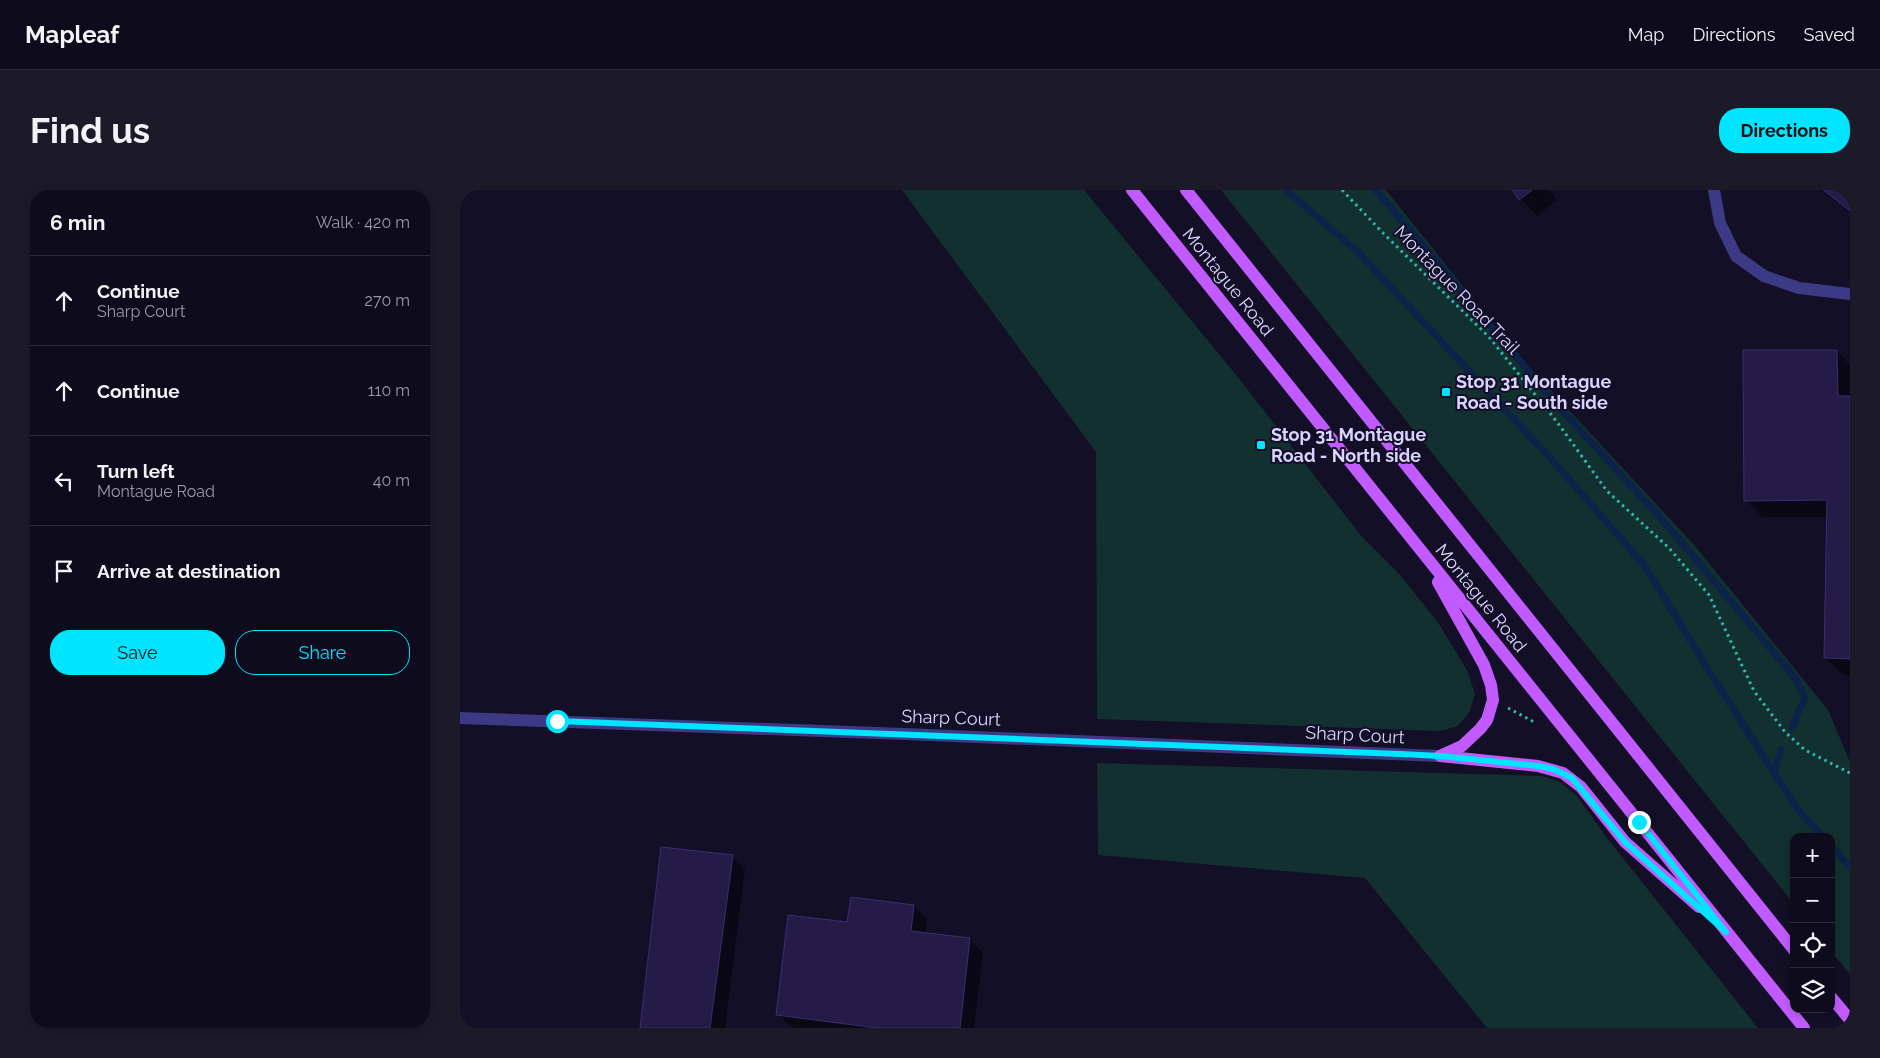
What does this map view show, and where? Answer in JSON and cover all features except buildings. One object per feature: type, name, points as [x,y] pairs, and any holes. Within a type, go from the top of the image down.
[{"type":"main road","name":"Montague Road","points":[[1132,190],[1804,1028]]},
{"type":"main road","name":"Montague Road","points":[[1186,190],[1790,945]]},
{"type":"main road","points":[[1421,552],[1484,665],[1491,685],[1493,700],[1487,720],[1480,729],[1462,746],[1440,756]]},
{"type":"main road","points":[[1440,756],[1538,766],[1563,773],[1581,787],[1625,842],[1726,932]]},
{"type":"main road","points":[[1835,1002],[1850,1020]]},
{"type":"street","points":[[1714,190],[1720,223],[1736,256],[1764,276],[1799,288],[1850,294]]},
{"type":"street","name":"Sharp Court","points":[[460,718],[925,734],[1440,756]]},
{"type":"path","name":"Montague Road Trail","points":[[1342,190],[1383,234],[1489,337],[1557,422],[1607,491],[1669,548],[1709,595],[1754,691],[1785,732],[1805,750],[1850,773]]},
{"type":"green space","points":[[902,190],[1084,190],[1237,376],[1362,537],[1400,575],[1437,621],[1467,670],[1475,694],[1470,711],[1458,726],[1440,731],[1097,719],[1096,452]]},
{"type":"green space","points":[[1221,190],[1386,190],[1518,355],[1696,547],[1828,710],[1850,762],[1850,974],[1835,956],[1835,833],[1790,833],[1790,899]]},
{"type":"green space","points":[[1097,763],[1541,776],[1560,782],[1577,796],[1607,838],[1758,1028],[1487,1028],[1365,878],[1098,855]]},
{"type":"waterway","points":[[1286,190],[1357,251],[1553,461],[1645,566],[1709,671],[1798,810],[1819,833]]},
{"type":"waterway","points":[[1376,190],[1558,406],[1666,524],[1796,679],[1805,698],[1792,727]]},
{"type":"waterway","points":[[1774,773],[1781,750]]},
{"type":"waterway","points":[[1835,850],[1850,867]]},
{"type":"place","name":"Stop 31 Montague Road - South side","points":[[1446,392]]},
{"type":"place","name":"Stop 31 Montague Road - North side","points":[[1261,445]]},
{"type":"route","points":[[557,721],[1228,746],[1440,756],[1538,766],[1553,769],[1572,778],[1625,842],[1726,932],[1639,822]]}]
